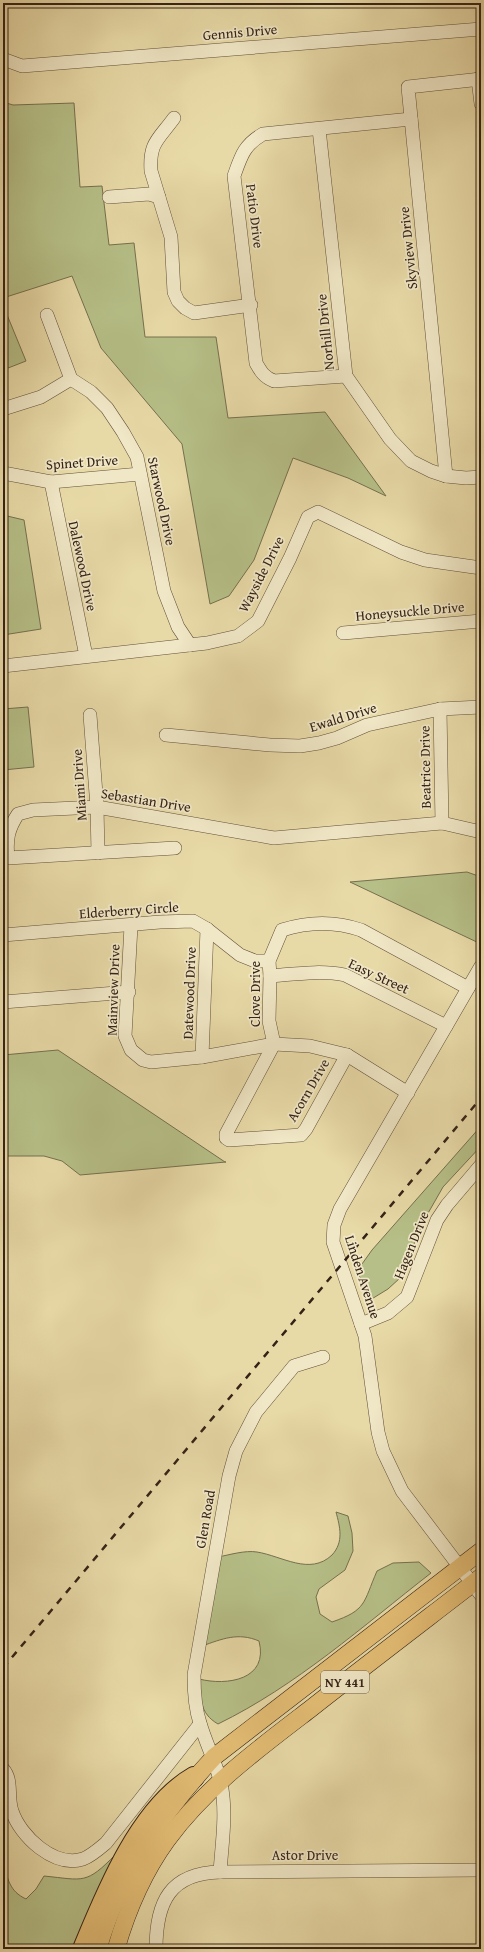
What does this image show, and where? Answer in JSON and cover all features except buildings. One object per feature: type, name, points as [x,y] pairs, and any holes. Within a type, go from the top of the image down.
[{"type":"highway","points":[[83,1949],[106,1894],[133,1843],[166,1800],[179,1786],[194,1777]]},
{"type":"main road","name":"NY 441","points":[[98,1949],[124,1880],[151,1834],[194,1777],[214,1757],[481,1551]]},
{"type":"main road","name":"NY 441","points":[[116,1949],[124,1922],[135,1896],[156,1857],[167,1840],[197,1805],[241,1763],[478,1585]]},
{"type":"street","name":"Gennis Drive","points":[[3,59],[22,66],[481,29]]},
{"type":"street","points":[[480,79],[481,104]]},
{"type":"street","name":"Skyview Drive","points":[[446,476],[408,87],[480,79]]},
{"type":"street","points":[[174,118],[154,142],[151,151],[151,171],[171,237],[174,292],[178,301],[185,308],[194,313],[251,305]]},
{"type":"street","name":"Patio Drive","points":[[346,376],[274,381],[266,378],[260,372],[256,363],[251,305],[234,176],[244,149],[252,140],[263,134],[411,119]]},
{"type":"street","name":"Norhill Drive","points":[[319,129],[346,376],[390,439],[411,461],[431,471],[446,476],[466,478],[481,477]]},
{"type":"street","points":[[109,197],[149,194],[159,197]]},
{"type":"street","points":[[3,409],[41,398],[71,379],[47,315]]},
{"type":"street","name":"Starwood Drive","points":[[71,379],[91,392],[107,408],[124,432],[137,457],[164,591],[178,627],[190,645]]},
{"type":"street","name":"Spinet Drive","points":[[3,473],[51,482],[140,474]]},
{"type":"street","name":"Dalewood Drive","points":[[51,482],[86,656]]},
{"type":"street","name":"Wayside Drive","points":[[3,666],[207,643],[238,636],[258,621],[290,558],[308,517],[318,512],[401,552],[425,560],[481,568]]},
{"type":"street","name":"Honeysuckle Drive","points":[[343,633],[481,621]]},
{"type":"street","name":"Ewald Drive","points":[[166,735],[270,745],[300,746],[337,738],[367,725],[440,709],[481,707]]},
{"type":"street","name":"Beatrice Drive","points":[[440,709],[442,823]]},
{"type":"street","name":"Miami Drive","points":[[90,716],[97,807],[98,853]]},
{"type":"street","name":"Sebastian Drive","points":[[175,848],[8,858],[6,843],[7,834],[18,814],[33,810],[97,807],[274,838],[442,823],[481,832]]},
{"type":"street","name":"Elderberry Circle","points":[[3,935],[131,926],[160,922],[193,922],[207,929],[240,955],[255,961],[269,962]]},
{"type":"street","name":"Clove Drive","points":[[408,1093],[347,1055],[310,1046],[274,1044],[269,1021],[269,962],[282,930],[298,925],[315,924],[351,927],[361,930],[468,988]]},
{"type":"street","name":"Mainview Drive","points":[[131,926],[129,992],[125,1036],[127,1044],[136,1056],[151,1062],[202,1057],[274,1044]]},
{"type":"street","name":"Datewood Drive","points":[[202,1057],[207,929]]},
{"type":"street","name":"Linden Avenue","points":[[478,1585],[460,1568],[402,1491],[386,1458],[378,1432],[369,1358],[361,1324],[337,1257],[332,1235],[335,1220],[340,1209],[481,966]]},
{"type":"street","name":"Easy Street","points":[[270,976],[309,973],[334,973],[345,975],[446,1026]]},
{"type":"street","points":[[3,1002],[129,992]]},
{"type":"street","name":"Acorn Drive","points":[[274,1044],[226,1134],[226,1138],[228,1140],[301,1135],[306,1129],[347,1055]]},
{"type":"street","name":"Hagen Drive","points":[[361,1324],[388,1313],[407,1297],[437,1220],[447,1205],[481,1165]]},
{"type":"street","name":"Glen Road","points":[[220,1782],[214,1757],[200,1724],[195,1704],[194,1675],[228,1483],[236,1451],[256,1412],[294,1366],[323,1357]]},
{"type":"street","points":[[4,1769],[8,1777],[10,1806],[13,1815],[38,1847],[58,1858],[73,1860],[82,1859],[90,1856],[106,1843],[200,1724]]},
{"type":"street","points":[[220,1782],[224,1803],[220,1872]]},
{"type":"street","name":"Astor Drive","points":[[156,1949],[163,1905],[169,1893],[178,1883],[190,1876],[220,1872],[481,1870]]},
{"type":"green space","points":[[3,102],[13,105],[74,103],[80,187],[102,186],[109,245],[134,243],[145,337],[216,337],[228,418],[325,412],[386,496],[348,478],[293,458],[254,560],[229,596],[210,604],[182,444],[101,348],[72,276],[3,298]]},
{"type":"green space","points":[[3,305],[26,361],[3,370]]},
{"type":"green space","points":[[3,515],[24,520],[41,629],[3,635]]},
{"type":"green space","points":[[28,707],[34,767],[3,770],[3,709]]},
{"type":"green space","points":[[467,872],[481,877],[481,944],[350,882]]},
{"type":"green space","points":[[58,1050],[226,1162],[80,1175],[62,1161],[44,1156],[3,1156],[3,1055]]},
{"type":"green space","points":[[481,1126],[481,1146],[443,1187],[423,1222],[400,1278],[388,1289],[370,1300],[357,1271],[372,1250]]},
{"type":"green space","points":[[336,1512],[348,1516],[352,1533],[353,1551],[345,1570],[319,1589],[316,1597],[320,1614],[332,1622],[343,1618],[358,1609],[366,1598],[377,1571],[393,1563],[419,1562],[431,1573],[302,1673],[247,1709],[218,1724],[207,1715],[204,1710],[201,1699],[199,1679],[222,1682],[243,1677],[252,1672],[258,1664],[260,1654],[259,1641],[244,1637],[216,1641],[202,1646],[218,1557],[242,1552],[257,1552],[296,1563],[315,1564],[323,1561],[332,1555],[340,1540],[340,1529]]},
{"type":"green space","points":[[116,1854],[76,1949],[3,1949],[3,1862],[10,1884],[20,1896],[26,1899],[36,1889],[44,1876],[76,1879],[91,1876]]},
{"type":"railway","points":[[3,1668],[481,1098]]}]
